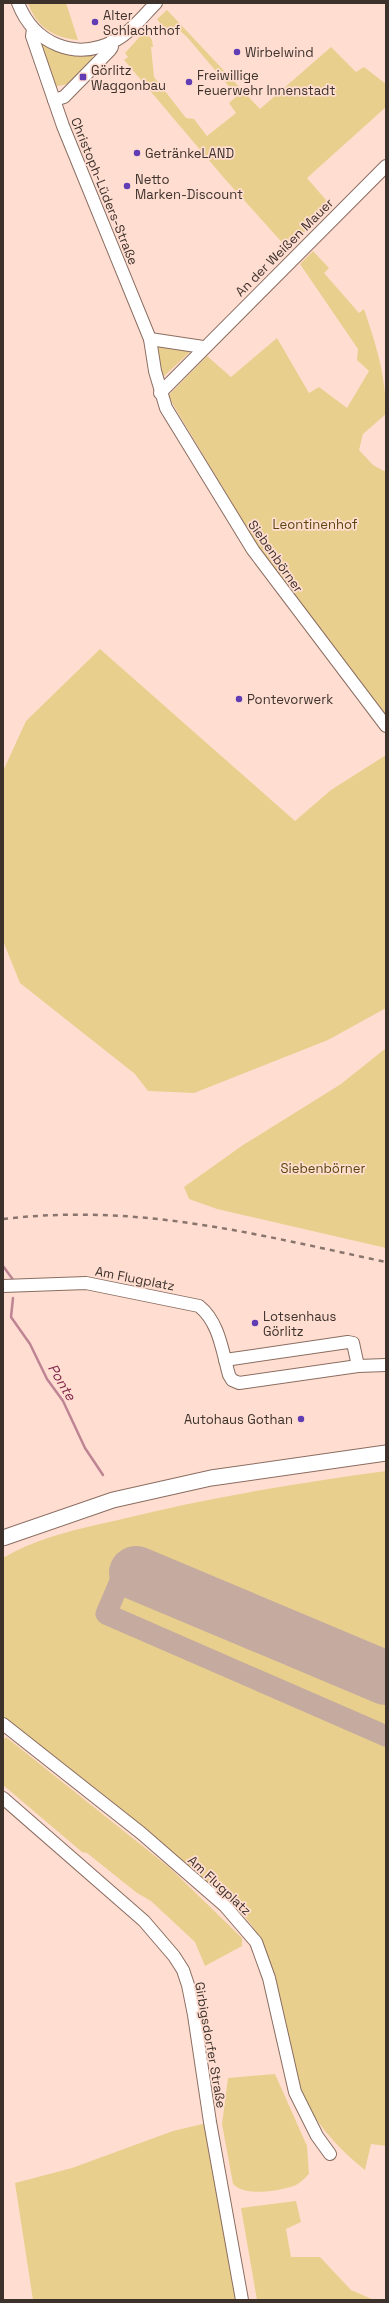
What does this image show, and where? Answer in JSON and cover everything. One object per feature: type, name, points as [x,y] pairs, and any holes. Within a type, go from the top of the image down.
[{"type":"main road","points":[[3,1538],[113,1500],[211,1478],[386,1453]]},
{"type":"street","name":"Christoph-Lüders-Straße","points":[[18,3],[33,29],[32,36],[54,100],[150,339],[160,393]]},
{"type":"street","points":[[33,29],[50,42],[68,48],[91,48],[111,42],[126,32],[156,3]]},
{"type":"street","points":[[54,100],[64,97],[112,47],[111,42]]},
{"type":"street","name":"An der Weißen Mauer","points":[[160,393],[203,347],[386,166]]},
{"type":"street","points":[[150,339],[203,347]]},
{"type":"street","name":"Siebenbörner","points":[[160,393],[166,408],[252,550],[386,726]]},
{"type":"street","name":"Am Flugplatz","points":[[3,1286],[86,1283],[199,1306],[208,1314],[216,1327],[232,1380],[239,1383],[358,1366],[386,1365]]},
{"type":"street","points":[[225,1360],[348,1342],[354,1343],[358,1366]]},
{"type":"street","name":"Am Flugplatz","points":[[3,1724],[147,1838],[225,1906],[256,1942],[269,1978],[294,2092],[316,2136],[330,2154]]},
{"type":"street","name":"Girbigsdorfer Straße","points":[[3,1798],[144,1921],[174,1956],[183,1970],[188,1985],[194,2015],[210,2122],[242,2300]]},
{"type":"green space","points":[[28,3],[66,3],[78,40],[61,37],[47,29],[36,18]]},
{"type":"green space","points":[[167,10],[260,109],[331,47],[356,72],[364,67],[386,84],[386,107],[307,178],[332,207],[287,248],[224,178],[124,60],[128,57],[125,53],[145,31],[152,40],[153,47],[151,47],[154,77],[186,118],[194,119],[207,136],[236,113],[229,103],[237,96],[187,37],[177,28],[174,30],[175,32],[169,33],[158,25],[160,23],[157,19]]},
{"type":"green space","points":[[44,44],[53,49],[91,54],[93,60],[68,84],[53,87],[41,45]]},
{"type":"green space","name":"Leontinenhof","points":[[313,251],[329,268],[324,273],[359,313],[364,309],[382,373],[386,400],[386,414],[363,434],[359,450],[373,465],[386,472],[386,718],[281,580],[248,530],[168,396],[207,356],[231,377],[277,338],[309,393],[319,387],[347,408],[369,371],[357,360],[358,349],[300,264]]},
{"type":"green space","points":[[158,346],[190,349],[191,351],[162,378]]},
{"type":"green space","points":[[100,649],[295,821],[331,790],[386,755],[386,1008],[328,1040],[194,1093],[148,1091],[135,1074],[20,983],[3,941],[3,771],[26,721]]},
{"type":"green space","name":"Siebenbörner","points":[[386,1048],[386,1248],[217,1209],[189,1199],[184,1187],[243,1145],[341,1084]]},
{"type":"green space","points":[[386,1471],[386,2146],[371,2144],[365,2170],[330,2137],[311,2111],[303,2097],[292,2066],[278,1994],[269,1960],[262,1943],[249,1921],[160,1841],[108,1798],[3,1716],[3,1558],[30,1544],[59,1534],[151,1512],[251,1492]]},
{"type":"green space","points":[[6,1737],[170,1868],[242,1938],[242,1946],[205,1966],[195,1942],[151,1901],[137,1893],[87,1853],[82,1852],[3,1785],[3,1740]]},
{"type":"green space","points":[[275,2074],[307,2146],[309,2174],[294,2186],[271,2191],[253,2192],[238,2188],[233,2184],[222,2124],[228,2078]]},
{"type":"green space","points":[[207,2123],[236,2300],[33,2300],[15,2183],[72,2168],[173,2131]]},
{"type":"green space","points":[[296,2201],[301,2222],[286,2229],[291,2257],[320,2257],[351,2290],[374,2300],[257,2300],[241,2208]]},
{"type":"waterway","name":"Ponte","points":[[3,1266],[14,1281]]},
{"type":"waterway","name":"Ponte","points":[[13,1298],[11,1317],[30,1344],[47,1379],[63,1401],[85,1448],[103,1475]]},
{"type":"taxiway","points":[[136,1573],[121,1579],[106,1614],[386,1736]]},
{"type":"runway","points":[[136,1573],[386,1678]]},
{"type":"railway","points":[[3,1219],[53,1215],[102,1215],[150,1218],[243,1232],[386,1262]]},
{"type":"place","name":"Alter Schlachthof","points":[[95,22]]},
{"type":"place","name":"Wirbelwind","points":[[237,52]]},
{"type":"place","name":"Görlitz Waggonbau","points":[[83,77]]},
{"type":"place","name":"Freiwillige Feuerwehr Innenstadt","points":[[189,82]]},
{"type":"place","name":"GetränkeLAND","points":[[137,153]]},
{"type":"place","name":"Netto Marken-Discount","points":[[127,186]]},
{"type":"place","name":"Pontevorwerk","points":[[239,699]]},
{"type":"place","name":"Lotsenhaus Görlitz","points":[[255,1323]]},
{"type":"place","name":"Autohaus Gothan","points":[[301,1419]]}]
